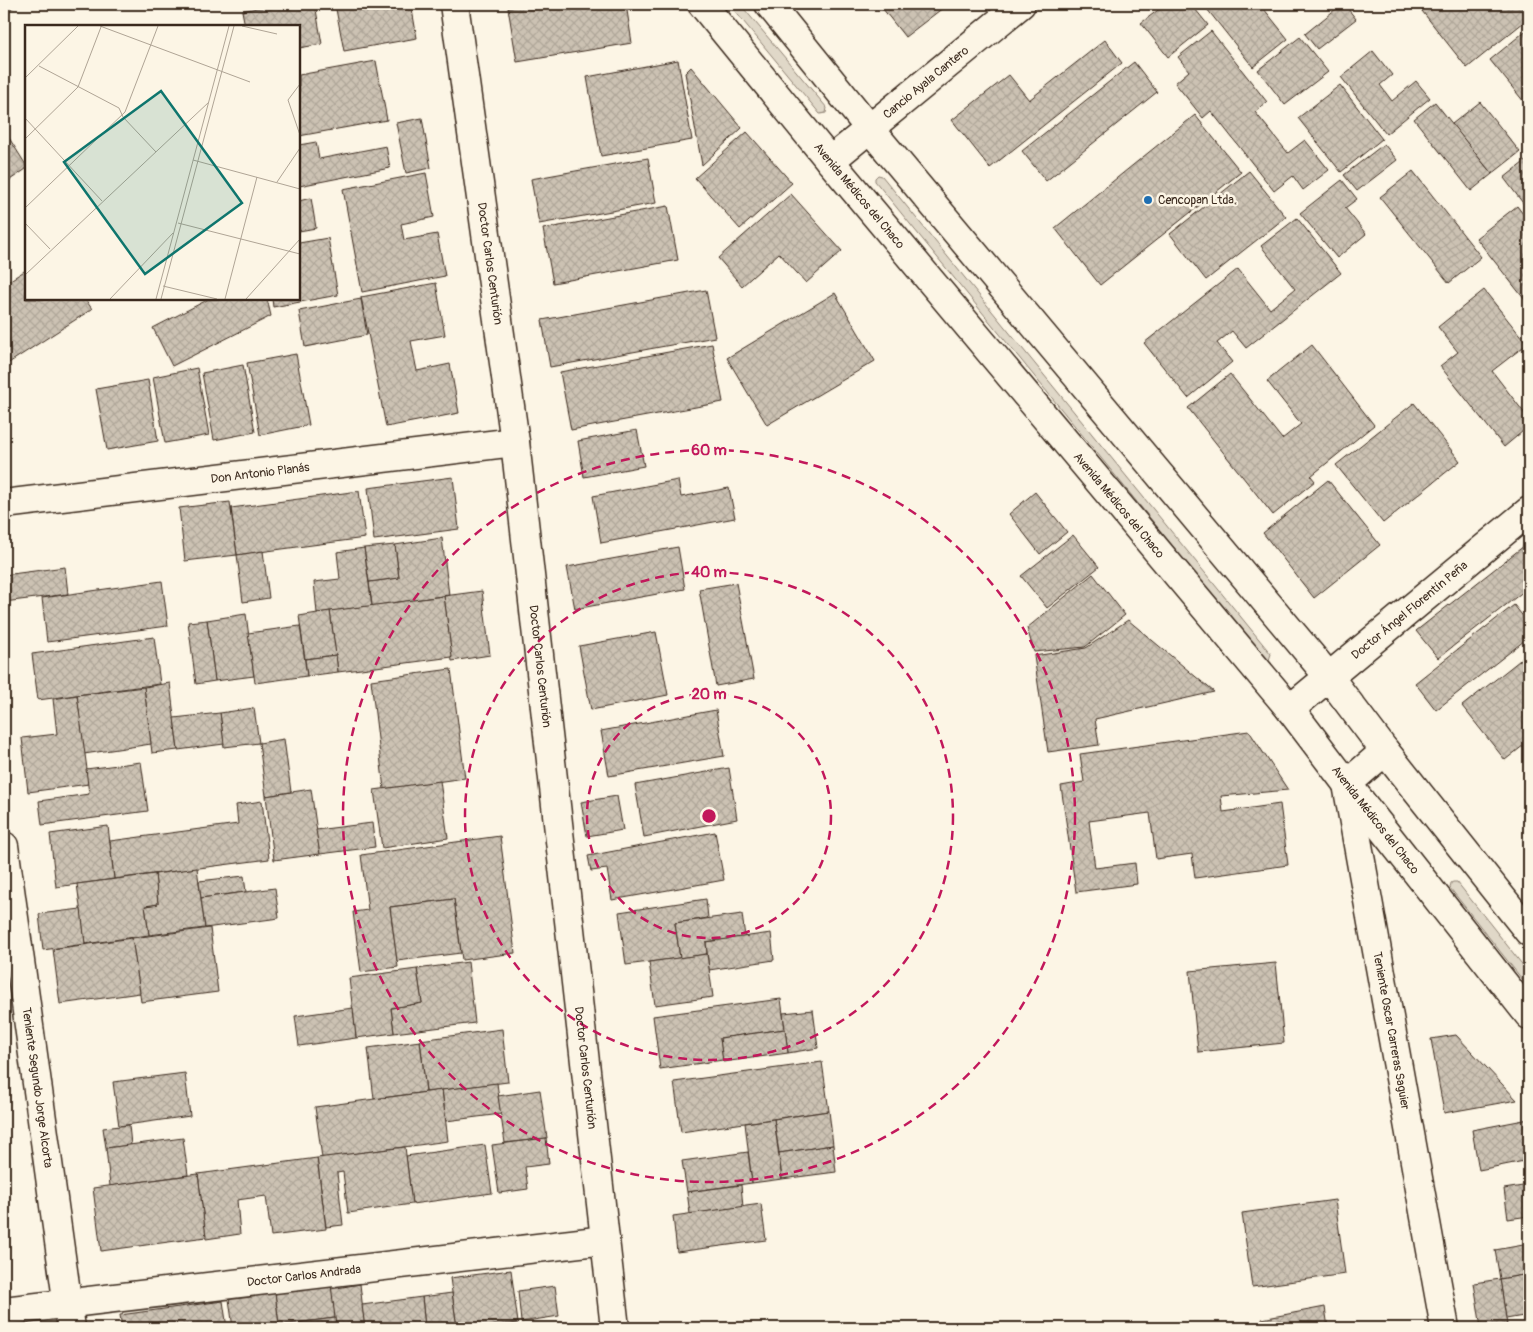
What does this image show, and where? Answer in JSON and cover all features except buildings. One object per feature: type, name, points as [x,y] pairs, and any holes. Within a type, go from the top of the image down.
[{"type":"street","name":"Doctor Carlos Centurión","points":[[454,4],[515,442],[615,1328]]},
{"type":"street","name":"Avenida Médicos del Chaco","points":[[702,4],[830,161],[1290,709],[1529,1015]]},
{"type":"street","points":[[769,4],[870,129],[1329,677],[1385,751],[1529,932]]},
{"type":"street","name":"Cancio Ayala Cantero","points":[[830,161],[1021,4]]},
{"type":"street","name":"Don Antonio Planás","points":[[4,504],[515,442]]},
{"type":"street","name":"Doctor Ángel Florentín Peña","points":[[1290,709],[1529,511]]},
{"type":"street","points":[[1347,784],[1385,751]]},
{"type":"street","name":"Teniente Oscar Carreras Saguier","points":[[1347,784],[1445,1328]]},
{"type":"street","name":"Teniente Segundo Jorge Alcorta","points":[[4,846],[70,1316]]},
{"type":"street","name":"Doctor Carlos Andrada","points":[[4,1311],[70,1316],[604,1240]]},
{"type":"shaded area","points":[[729,4],[740,4],[827,108],[826,113],[820,114]]},
{"type":"shaded area","points":[[878,175],[882,176],[1271,654],[1269,660],[1265,659],[875,181]]},
{"type":"shaded area","points":[[1453,882],[1457,882],[1529,973],[1529,988],[1450,888]]},
{"type":"place","name":"Cencopan Ltda.","points":[[1148,200]]}]
